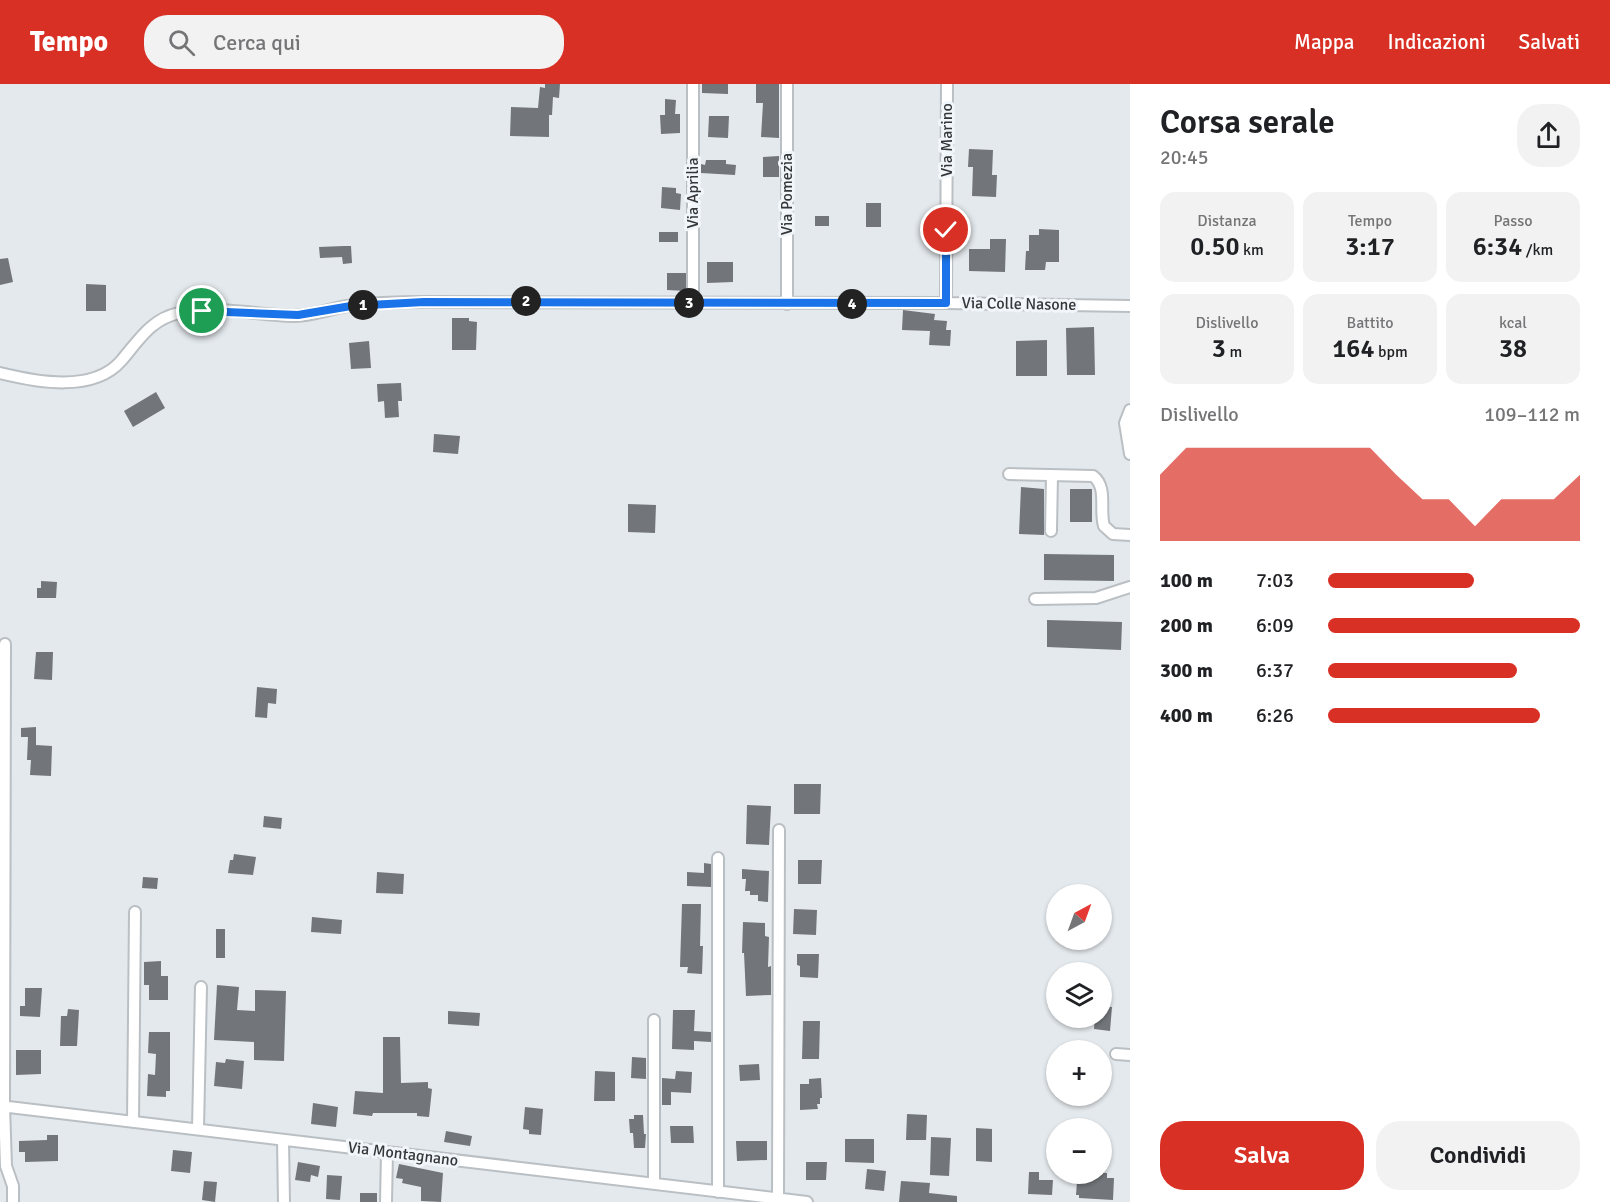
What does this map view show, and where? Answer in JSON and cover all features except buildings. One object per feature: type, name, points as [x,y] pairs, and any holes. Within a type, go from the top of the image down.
[{"type":"street","name":"Via Aprilia","points":[[693,84],[693,303]]},
{"type":"street","name":"Via Pomezia","points":[[787,84],[787,304]]},
{"type":"street","name":"Via Marino","points":[[946,303],[947,84]]},
{"type":"street","name":"Via Colle Nasone","points":[[0,373],[55,382],[96,377],[117,365],[144,332],[157,321],[186,311],[293,316],[351,306],[415,302],[946,303],[1130,306]]},
{"type":"street","points":[[1130,410],[1125,423],[1130,454]]},
{"type":"street","points":[[1009,474],[1095,477],[1101,487],[1104,526],[1113,534],[1130,535]]},
{"type":"street","points":[[1052,475],[1052,531]]},
{"type":"street","points":[[1035,599],[1096,598],[1130,587]]},
{"type":"street","points":[[5,644],[2,1106],[6,1166],[12,1184],[13,1202]]},
{"type":"street","points":[[778,1198],[779,830]]},
{"type":"street","points":[[718,858],[718,1191]]},
{"type":"street","points":[[133,1122],[135,912]]},
{"type":"street","points":[[198,1129],[201,987]]},
{"type":"street","points":[[654,1020],[654,1184]]},
{"type":"street","points":[[1116,1054],[1130,1055]]},
{"type":"street","name":"Via Montagnano","points":[[2,1106],[807,1202]]},
{"type":"street","points":[[283,1140],[284,1202]]},
{"type":"street","points":[[386,1202],[387,1152]]},
{"type":"route","points":[[202,311],[298,315],[351,306],[424,302],[946,303],[946,230]]}]
